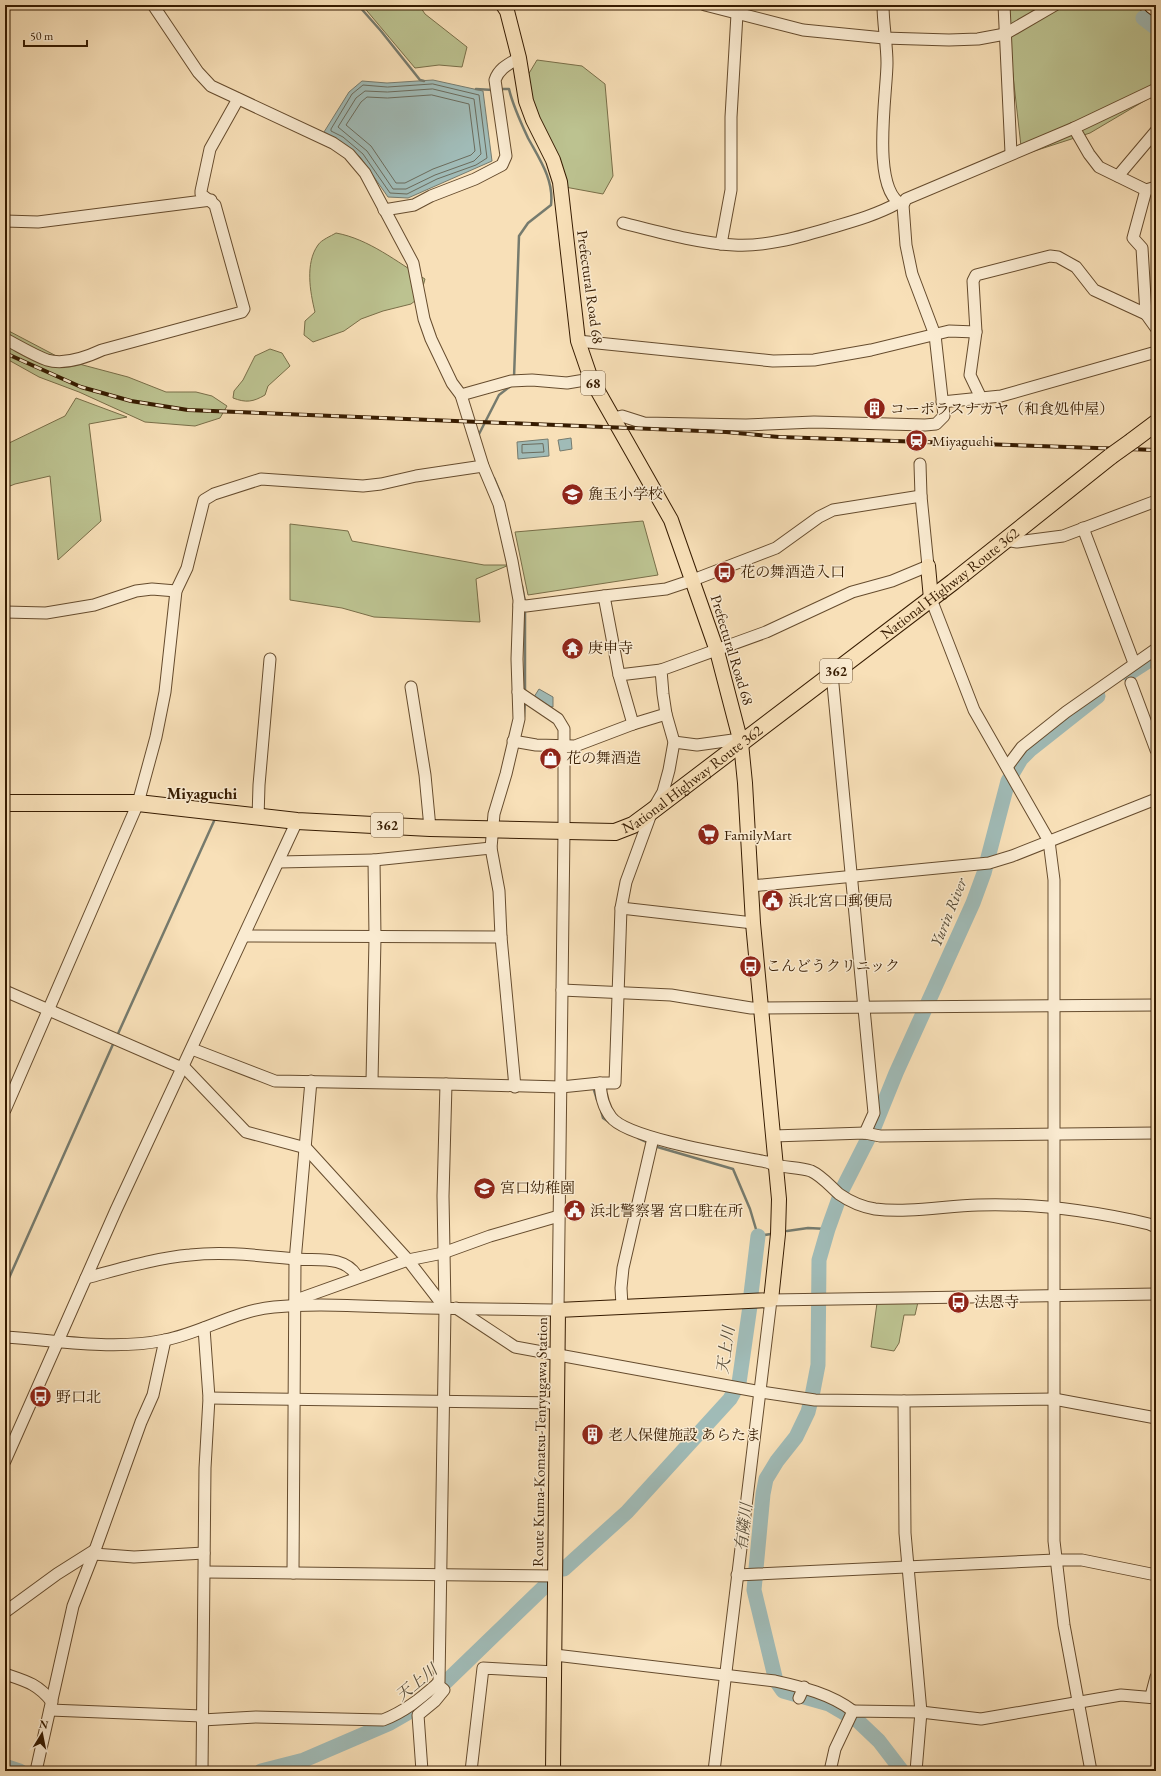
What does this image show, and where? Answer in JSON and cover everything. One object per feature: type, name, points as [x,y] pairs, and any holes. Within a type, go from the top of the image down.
[{"type":"highway","points":[[1152,5],[1156,8]]},
{"type":"highway","name":"National Highway Route 362","points":[[5,803],[138,803],[258,818],[297,821],[430,828],[615,832],[633,825],[652,811],[740,741],[931,599],[1111,456],[1156,423]]},
{"type":"main road","name":"Prefectural Road 68","points":[[503,5],[507,11],[520,58],[526,100],[533,120],[553,160],[560,182],[578,341],[591,379],[671,520],[717,651],[740,741]]},
{"type":"main road","points":[[928,566],[931,599]]},
{"type":"main road","points":[[740,741],[753,923],[778,1199],[778,1234],[771,1300]]},
{"type":"main road","name":"Route Kuma-Komatsu-Tenryugawa Station","points":[[553,1771],[558,1310],[771,1300]]},
{"type":"street","points":[[153,5],[198,72],[211,86],[334,143],[349,154],[364,174],[413,263],[424,319],[431,339],[449,377],[461,395],[483,466],[499,504],[522,605],[518,692],[519,719],[492,829],[491,848],[499,891],[501,937],[515,1087]]},
{"type":"street","points":[[704,5],[802,30],[884,38],[963,40],[992,38],[1005,34],[1055,5]]},
{"type":"street","points":[[613,418],[622,416],[630,420],[651,423],[746,425],[814,422],[925,426],[940,422],[944,416],[935,334],[912,274],[906,245],[901,204],[890,192],[884,172],[883,134],[887,63],[884,38],[883,5]]},
{"type":"street","points":[[1004,5],[1012,153]]},
{"type":"street","points":[[721,244],[731,190],[731,116],[737,14]]},
{"type":"street","points":[[384,210],[414,205],[431,196],[475,179],[502,165],[506,156],[495,84],[497,75],[503,67],[520,58]]},
{"type":"street","points":[[623,223],[665,234],[721,244],[756,245],[795,238],[878,214],[901,204],[906,199],[1074,128],[1156,89]]},
{"type":"street","points":[[5,339],[48,360],[58,361],[88,356],[102,350],[242,312],[244,309],[216,205],[201,194],[210,149],[238,99]]},
{"type":"street","points":[[1074,128],[1089,154],[1100,166],[1118,176],[1151,188],[1134,238],[1142,248],[1146,314]]},
{"type":"street","points":[[1118,176],[1156,131]]},
{"type":"street","points":[[5,221],[38,222],[211,200]]},
{"type":"street","points":[[981,398],[970,375],[976,332],[973,281],[976,275],[1050,256],[1058,257],[1076,267],[1094,290],[1146,314],[1156,328]]},
{"type":"street","points":[[578,341],[773,361],[798,362],[871,350],[950,331],[976,332]]},
{"type":"street","points":[[942,402],[1001,396],[1156,352]]},
{"type":"street","points":[[461,395],[515,381],[568,383],[591,379]]},
{"type":"street","points":[[619,675],[661,670],[717,651],[766,632],[852,592],[892,581],[928,566],[921,496],[920,464]]},
{"type":"street","points":[[5,1110],[47,1010],[138,803],[156,737],[165,692],[176,591],[187,568],[204,500],[214,494],[261,478],[363,486],[483,466]]},
{"type":"street","points":[[522,605],[666,588],[692,580],[776,548],[819,517],[833,510],[921,496]]},
{"type":"street","points":[[1006,540],[1017,542],[1062,536],[1156,501]]},
{"type":"street","points":[[1083,528],[1134,663]]},
{"type":"street","points":[[5,612],[46,613],[94,605],[136,591],[152,589],[176,591]]},
{"type":"street","points":[[604,596],[619,675],[633,724]]},
{"type":"street","points":[[931,599],[974,710],[994,748],[1009,771],[1049,841],[1054,880],[1053,1006],[1055,1295],[1053,1499],[1055,1560],[1064,1625],[1091,1771]]},
{"type":"street","points":[[1009,771],[1022,747],[1066,712],[1156,649]]},
{"type":"street","points":[[258,818],[259,785],[270,659]]},
{"type":"street","points":[[192,1049],[275,1081],[372,1081],[515,1087],[561,1087],[615,1083],[619,992],[618,950],[621,908],[626,882],[652,811],[664,792],[674,742],[662,694],[661,670]]},
{"type":"street","points":[[832,674],[874,1113],[865,1133]]},
{"type":"street","points":[[1131,683],[1156,750]]},
{"type":"street","points":[[411,687],[425,776],[430,828]]},
{"type":"street","points":[[5,1337],[108,1345],[134,1344],[165,1340],[254,1311],[296,1303],[558,1310],[564,729],[562,723],[518,692]]},
{"type":"street","points":[[513,741],[536,745],[575,746],[633,724],[666,714]]},
{"type":"street","points":[[674,742],[697,745],[740,741]]},
{"type":"street","points":[[751,886],[986,863],[1049,841],[1156,799]]},
{"type":"street","points":[[5,1461],[86,1278],[297,821]]},
{"type":"street","points":[[279,862],[374,860],[491,848]]},
{"type":"street","points":[[372,1081],[375,938],[374,860]]},
{"type":"street","points":[[621,908],[753,923]]},
{"type":"street","points":[[244,936],[375,938],[501,937]]},
{"type":"street","points":[[562,990],[671,995],[751,1008],[1156,1005]]},
{"type":"street","points":[[5,991],[121,1042],[183,1067],[246,1132],[306,1148],[450,1308],[515,1347],[761,1392],[812,1399],[904,1401],[1054,1399],[1156,1418]]},
{"type":"street","points":[[293,1573],[296,1259],[311,1081]]},
{"type":"street","points":[[600,1083],[601,1099],[612,1118],[628,1129],[653,1138],[767,1162],[775,1166],[810,1171],[819,1175],[841,1195],[858,1204],[875,1209],[894,1210],[980,1204],[1055,1207],[1096,1212],[1149,1224],[1156,1227]]},
{"type":"street","points":[[439,1686],[443,1402],[450,1308],[443,1253],[446,1084]]},
{"type":"street","points":[[773,1136],[865,1133],[880,1136],[1156,1133]]},
{"type":"street","points":[[622,1306],[620,1288],[623,1268],[653,1138]]},
{"type":"street","points":[[296,1303],[357,1276],[408,1260],[443,1253],[490,1236],[560,1216]]},
{"type":"street","points":[[86,1278],[189,1255],[252,1254],[296,1259],[332,1260],[353,1269],[357,1276]]},
{"type":"street","points":[[714,1771],[725,1675],[742,1575],[771,1300],[1156,1294]]},
{"type":"street","points":[[202,1771],[205,1468],[209,1398],[204,1328]]},
{"type":"street","points":[[37,1770],[73,1606],[141,1422],[153,1395],[165,1340]]},
{"type":"street","points":[[209,1398],[557,1403]]},
{"type":"street","points":[[904,1401],[905,1533],[921,1712],[916,1771]]},
{"type":"street","points":[[5,1612],[57,1574],[94,1552],[134,1557],[204,1552]]},
{"type":"street","points":[[742,1575],[1055,1560],[1082,1560],[1156,1575]]},
{"type":"street","points":[[205,1572],[556,1576]]},
{"type":"street","points":[[555,1655],[778,1682],[802,1692],[842,1703],[853,1711],[921,1712],[981,1719],[1121,1695],[1154,1697],[1156,1677]]},
{"type":"street","points":[[471,1771],[483,1668],[555,1672]]},
{"type":"street","points":[[5,1674],[35,1685],[44,1692],[51,1706]]},
{"type":"street","points":[[51,1706],[202,1718],[383,1720],[399,1714],[439,1686]]},
{"type":"street","points":[[422,1771],[418,1715],[435,1701],[444,1690],[439,1686]]},
{"type":"street","points":[[830,1771],[837,1744],[853,1711]]},
{"type":"green space","points":[[362,5],[419,5],[425,14],[467,47],[462,67],[439,65],[415,68]]},
{"type":"green space","points":[[1005,5],[1133,5],[1156,21],[1156,94],[1090,133],[1022,155]]},
{"type":"green space","points":[[537,60],[582,66],[605,84],[613,176],[603,194],[565,187],[538,131],[528,75]]},
{"type":"green space","points":[[336,233],[360,240],[425,279],[420,297],[411,304],[383,311],[361,319],[344,331],[313,342],[304,335],[305,321],[315,312],[310,287],[311,260],[319,243]]},
{"type":"green space","points":[[5,329],[64,360],[128,377],[166,392],[196,392],[212,396],[227,406],[220,418],[195,426],[145,422],[79,392],[39,377],[5,358]]},
{"type":"green space","points":[[270,349],[282,353],[290,366],[268,386],[265,395],[249,401],[242,401],[233,398],[234,391],[243,380],[255,356]]},
{"type":"green space","points":[[76,398],[127,417],[89,424],[101,521],[58,560],[50,476],[15,484],[5,488],[5,445],[65,416]]},
{"type":"green space","points":[[643,521],[658,575],[528,595],[515,532]]},
{"type":"green space","points":[[290,524],[348,531],[352,541],[484,565],[509,565],[476,579],[480,622],[374,617],[342,608],[290,600]]},
{"type":"green space","points":[[918,1302],[915,1315],[904,1315],[899,1343],[894,1351],[871,1347],[877,1303]]},
{"type":"water","points":[[433,80],[483,91],[492,161],[408,198],[388,197],[360,157],[340,141],[324,132],[349,92],[362,81],[387,83]]},
{"type":"water","points":[[571,438],[572,449],[560,451],[558,440]]},
{"type":"water","points":[[548,439],[549,456],[518,459],[517,442]]},
{"type":"water","points":[[539,689],[553,697],[553,707],[547,706],[534,697]]},
{"type":"waterway","points":[[358,5],[420,80],[424,81]]},
{"type":"waterway","name":"Yurin River","points":[[1143,18],[1156,28]]},
{"type":"waterway","points":[[476,89],[493,90]]},
{"type":"waterway","points":[[500,89],[509,89],[520,120],[545,170],[551,196],[551,205],[528,223],[519,236],[514,378]]},
{"type":"waterway","points":[[478,436],[499,395],[512,385]]},
{"type":"waterway","points":[[494,478],[502,497]]},
{"type":"waterway","points":[[522,586],[525,602]]},
{"type":"waterway","points":[[525,609],[525,692]]},
{"type":"waterway","name":"Yurin River","points":[[1128,674],[1156,656]]},
{"type":"waterway","name":"有隣川","points":[[902,1771],[879,1741],[858,1721],[829,1704],[783,1691],[776,1681],[754,1590],[763,1494],[766,1479],[777,1461],[796,1437],[808,1412],[812,1396],[818,1365],[819,1260],[828,1229],[842,1190],[875,1125],[896,1073],[973,903],[984,873],[1008,781],[1021,759],[1031,749],[1098,696]]},
{"type":"waterway","points":[[524,717],[525,702]]},
{"type":"waterway","points":[[117,1036],[214,821]]},
{"type":"waterway","points":[[5,1287],[114,1042]]},
{"type":"waterway","points":[[593,1087],[597,1100]]},
{"type":"waterway","points":[[601,1110],[603,1118],[609,1122]]},
{"type":"waterway","points":[[638,1138],[649,1143]]},
{"type":"waterway","points":[[654,1146],[733,1169],[750,1209],[758,1236],[771,1234]]},
{"type":"waterway","points":[[787,1231],[808,1228],[828,1229]]},
{"type":"waterway","name":"天上川","points":[[751,1294],[758,1236]]},
{"type":"waterway","name":"天上川","points":[[564,1569],[627,1512],[730,1399],[739,1383],[750,1306]]},
{"type":"waterway","name":"天上川","points":[[261,1771],[304,1760],[390,1723],[423,1704],[545,1586]]},
{"type":"waterway","name":"天上川","points":[[5,1766],[20,1771]]},
{"type":"railway","points":[[5,353],[81,387],[131,401],[188,410],[726,432],[779,437],[1156,450]]},
{"type":"place","name":"コーポラスナカヤ（和食処仲屋）","points":[[875,409]]},
{"type":"place","name":"Miyaguchi","points":[[917,441]]},
{"type":"place","name":"麁玉小学校","points":[[572,494]]},
{"type":"place","name":"花の舞酒造入口","points":[[724,572]]},
{"type":"place","name":"庚申寺","points":[[572,648]]},
{"type":"place","name":"花の舞酒造","points":[[550,758]]},
{"type":"place","name":"FamilyMart","points":[[709,835]]},
{"type":"place","name":"浜北宮口郵便局","points":[[772,901]]},
{"type":"place","name":"こんどうクリニック","points":[[751,966]]},
{"type":"place","name":"宮口幼稚園","points":[[484,1188]]},
{"type":"place","name":"浜北警察署 宮口駐在所","points":[[575,1211]]},
{"type":"place","name":"法恩寺","points":[[958,1302]]},
{"type":"place","name":"野口北","points":[[41,1397]]},
{"type":"place","name":"老人保健施設 あらたま","points":[[593,1435]]},
{"type":"district","name":"Miyaguchi","points":[[202,793]]}]
